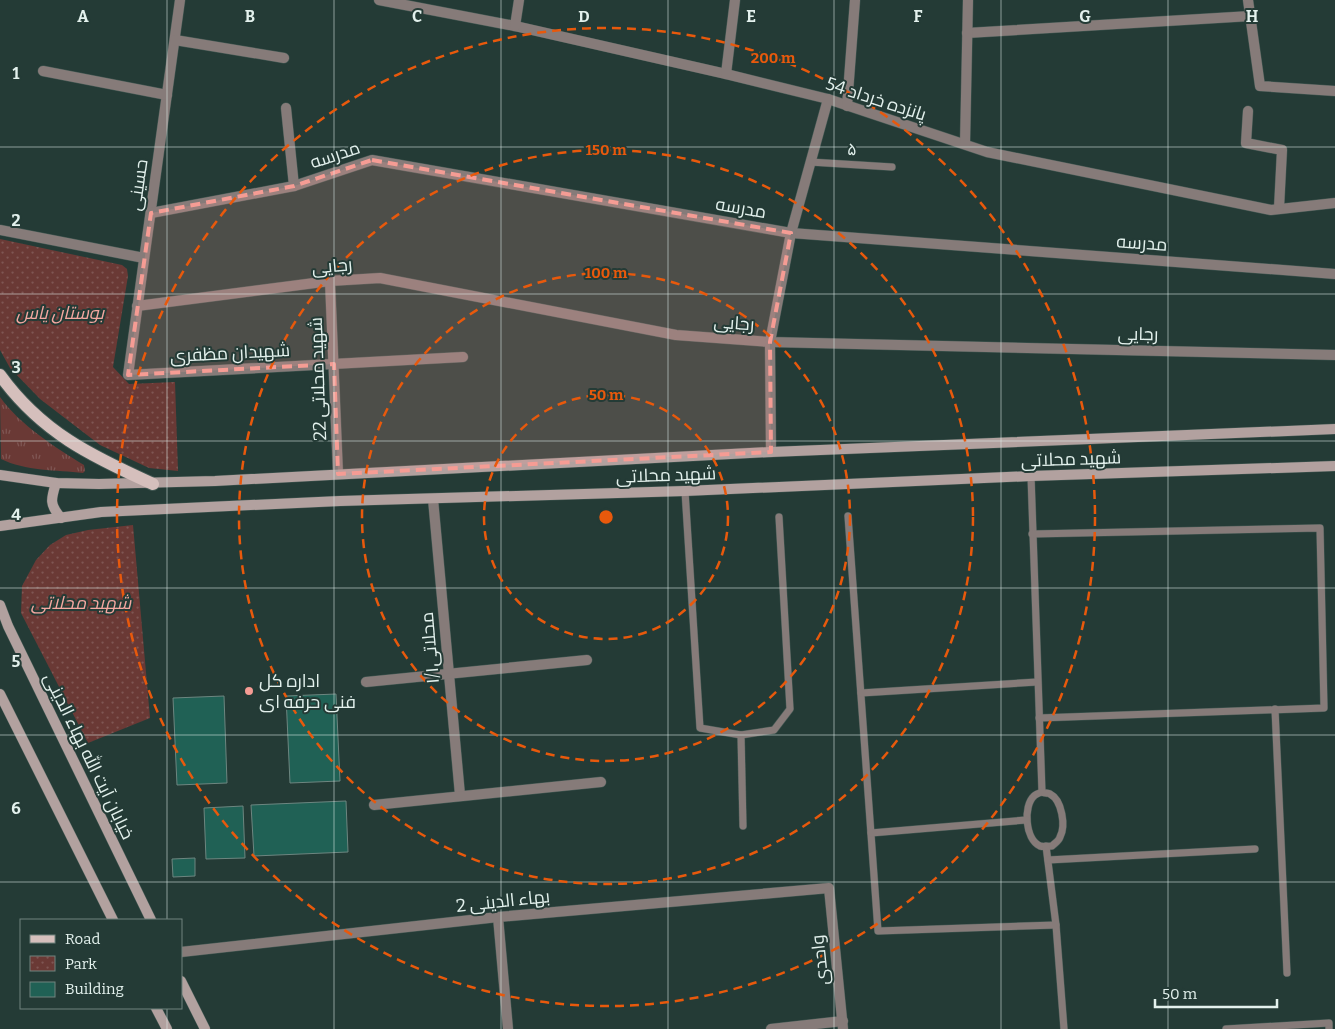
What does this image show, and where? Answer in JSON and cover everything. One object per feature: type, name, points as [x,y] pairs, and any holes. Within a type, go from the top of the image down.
[{"type":"main road","points":[[0,375],[8,387],[37,417],[73,444],[103,461],[153,484]]},
{"type":"main road","name":"شهید محلاتی","points":[[0,475],[56,482],[153,484],[771,452],[1335,429]]},
{"type":"main road","name":"شهید محلاتی","points":[[0,526],[110,511],[1335,466]]},
{"type":"main road","points":[[56,482],[52,503],[54,510],[61,518]]},
{"type":"main road","name":"خیابان آیت الله بهاء الدینی","points":[[0,605],[8,626],[151,919]]},
{"type":"main road","points":[[0,694],[112,919]]},
{"type":"main road","points":[[182,983],[205,1029]]},
{"type":"main road","points":[[157,1009],[167,1029]]},
{"type":"street","name":"حسینی","points":[[128,375],[180,0]]},
{"type":"street","name":"پانزده خرداد 54","points":[[378,0],[515,26],[726,74],[828,100],[987,152],[1270,210],[1335,203]]},
{"type":"street","points":[[515,26],[519,0]]},
{"type":"street","points":[[726,74],[735,0]]},
{"type":"street","points":[[846,106],[855,0]]},
{"type":"street","points":[[965,144],[968,0]]},
{"type":"street","points":[[1248,0],[1260,86],[1335,91]]},
{"type":"street","points":[[967,32],[1251,16]]},
{"type":"street","points":[[175,40],[284,58]]},
{"type":"street","points":[[43,71],[167,95]]},
{"type":"street","points":[[771,452],[770,342],[791,233],[828,100]]},
{"type":"street","points":[[286,108],[294,186]]},
{"type":"street","points":[[1248,111],[1246,143],[1282,150],[1279,208]]},
{"type":"street","name":"مدرسه","points":[[151,213],[294,186],[372,160],[791,233],[1335,274]]},
{"type":"street","points":[[0,230],[144,258]]},
{"type":"street","name":"رجایی","points":[[138,306],[330,281],[380,278],[676,335],[770,342],[1335,355]]},
{"type":"street","name":"شهید محلاتی 22","points":[[330,281],[338,474]]},
{"type":"street","name":"شهیدان مظفری","points":[[128,375],[463,357]]},
{"type":"street","name":"محلاتی۱/۱","points":[[433,498],[460,795]]},
{"type":"street","points":[[366,682],[587,660]]},
{"type":"street","points":[[374,805],[601,782]]},
{"type":"street","name":"بهاء الدینی 2","points":[[182,952],[498,917],[829,888]]},
{"type":"street","name":"واحدی","points":[[829,888],[843,1025]]},
{"type":"street","points":[[498,917],[508,1029]]},
{"type":"street","points":[[771,1029],[843,1025]]},
{"type":"lane","name":"۵","points":[[810,162],[892,167]]},
{"type":"lane","points":[[1031,476],[1042,792]]},
{"type":"lane","points":[[685,491],[700,728],[741,736],[774,730],[790,709],[779,517]]},
{"type":"lane","points":[[848,516],[878,931],[1056,925]]},
{"type":"lane","points":[[1032,534],[1320,528],[1324,708],[1039,718]]},
{"type":"lane","points":[[861,693],[1038,682]]},
{"type":"lane","points":[[1275,709],[1287,973]]},
{"type":"lane","points":[[741,736],[743,826]]},
{"type":"lane","points":[[1042,792],[1055,798],[1061,809],[1062,832],[1060,840],[1052,846],[1040,846],[1034,840],[1026,820],[1034,796],[1042,792]]},
{"type":"lane","points":[[871,833],[1026,820]]},
{"type":"lane","points":[[1046,846],[1056,925],[1064,1029]]},
{"type":"lane","points":[[1048,860],[1255,849]]},
{"type":"lane","points":[[1226,1029],[1329,1023],[1329,1029]]},
{"type":"highlighted area","points":[[372,160],[791,233],[770,342],[771,452],[338,474],[334,364],[128,375],[151,213],[294,186]]},
{"type":"green space","name":"بوستان یاس","points":[[0,239],[122,265],[127,269],[128,276],[113,367],[129,384],[175,382],[178,471],[149,468],[100,445],[40,399],[10,368],[0,350]]},
{"type":"green space","points":[[0,397],[17,417],[50,443],[84,465],[85,471],[83,473],[31,468],[1,459]]},
{"type":"green space","name":"شهید محلاتی","points":[[133,525],[150,718],[88,743],[21,613],[22,586],[36,560],[50,545],[66,535],[88,530]]},
{"type":"building","points":[[336,694],[340,781],[290,783],[286,696]]},
{"type":"building","points":[[224,696],[227,783],[177,785],[173,698]]},
{"type":"building","points":[[346,801],[348,852],[254,856],[251,805]]},
{"type":"building","points":[[243,806],[245,858],[206,859],[204,808]]},
{"type":"building","points":[[195,858],[195,876],[173,877],[172,859]]},
{"type":"place","name":"اداره کل فنی حرفه ای","points":[[249,691]]}]
